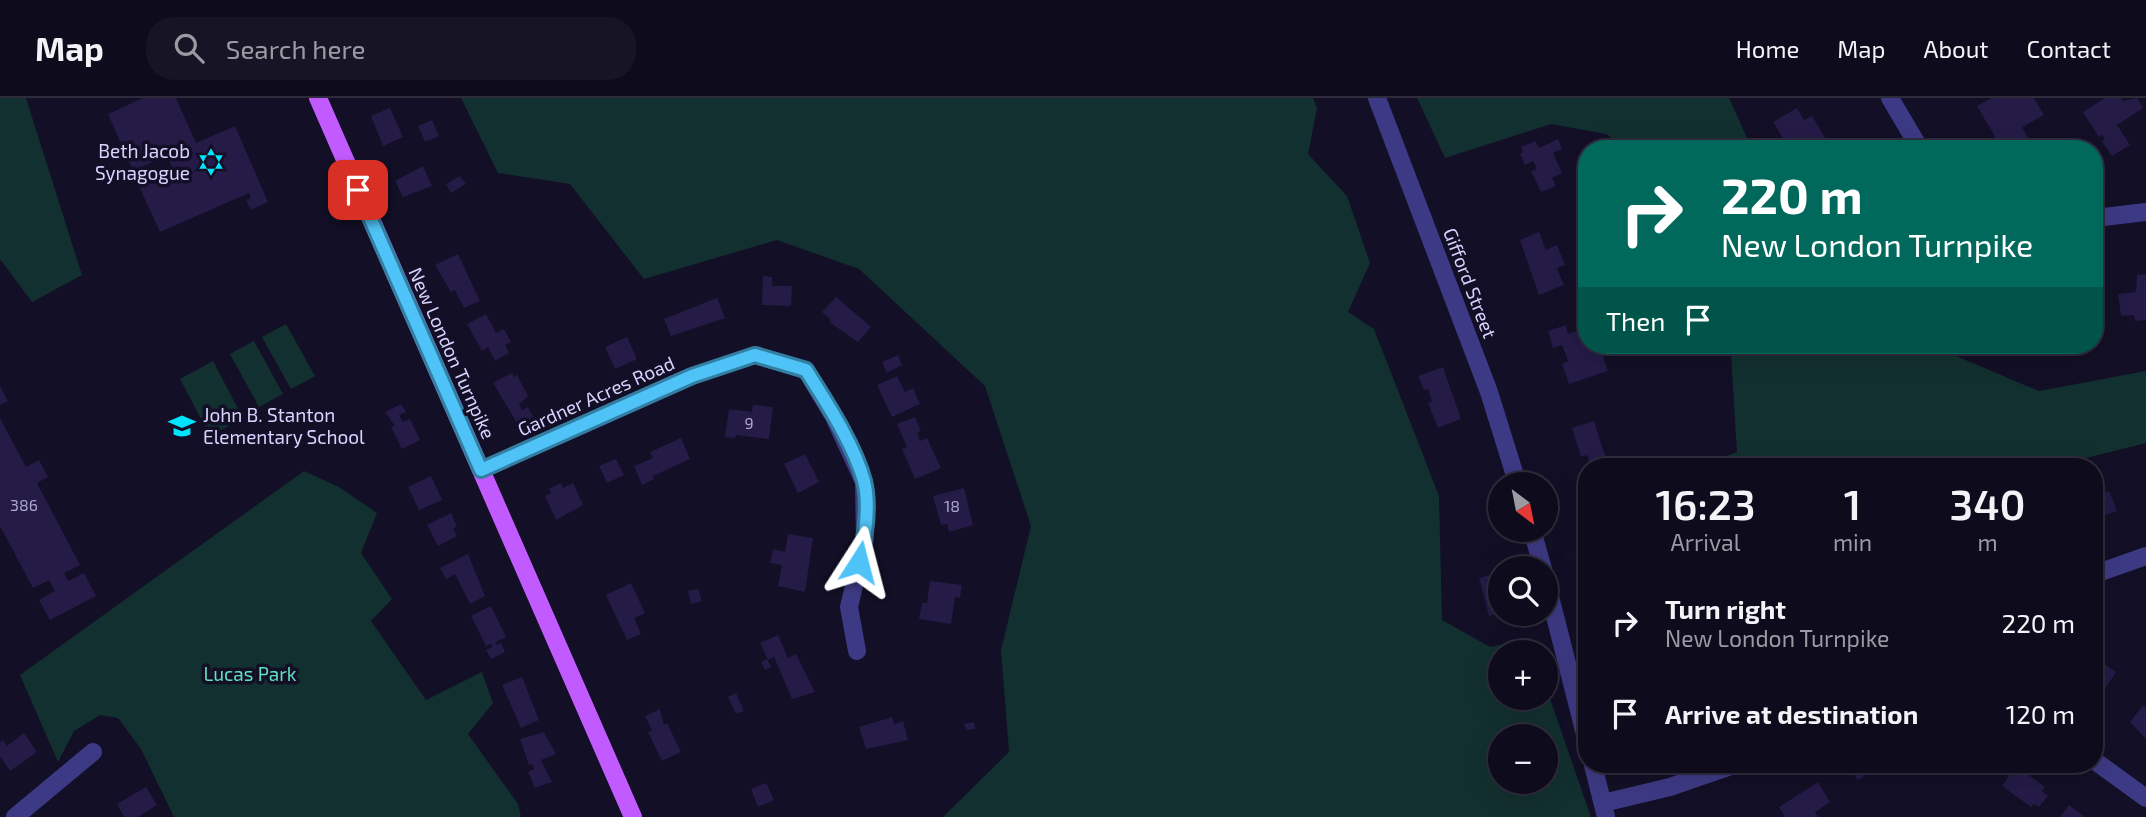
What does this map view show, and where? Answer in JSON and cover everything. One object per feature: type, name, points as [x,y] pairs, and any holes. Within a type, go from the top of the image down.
[{"type":"main road","name":"New London Turnpike","points":[[317,98],[633,817]]},
{"type":"street","name":"Gifford Street","points":[[1377,98],[1489,392],[1514,472]]},
{"type":"street","points":[[1890,98],[1915,140]]},
{"type":"street","points":[[2103,217],[2146,212]]},
{"type":"street","name":"Gardner Acres Road","points":[[481,470],[692,376],[755,355],[806,370],[834,417],[864,482],[865,539],[849,607],[857,651]]},
{"type":"street","points":[[2103,571],[2146,556]]},
{"type":"street","points":[[1557,626],[1578,707]]},
{"type":"street","points":[[15,817],[93,752]]},
{"type":"street","points":[[2103,767],[2146,798]]},
{"type":"street","points":[[1595,773],[1604,810],[1711,773]]},
{"type":"green space","points":[[0,98],[26,98],[82,275],[32,302],[0,259]]},
{"type":"green space","points":[[461,98],[1313,98],[1317,108],[1308,154],[1347,196],[1370,263],[1348,312],[1374,329],[1439,496],[1442,620],[1488,646],[1488,710],[1554,710],[1591,817],[943,817],[1009,752],[1001,650],[1031,526],[985,386],[859,269],[777,240],[644,279],[570,184],[498,173]]},
{"type":"green space","points":[[1417,98],[1729,98],[1748,140],[1614,140],[1606,134],[1551,124],[1445,158]]},
{"type":"green space","points":[[286,324],[315,376],[291,389],[262,337]]},
{"type":"green space","points":[[254,341],[283,394],[259,407],[230,354]]},
{"type":"green space","points":[[1951,354],[2039,391],[2146,371],[2146,443],[2086,458],[1721,458],[1737,452],[1731,355]]},
{"type":"green space","points":[[213,361],[243,418],[210,436],[180,379]]},
{"type":"green space","name":"Lucas Park","points":[[304,471],[339,487],[377,513],[361,553],[392,599],[371,621],[426,700],[482,672],[493,703],[468,734],[518,804],[521,817],[174,817],[141,749],[118,718],[100,715],[74,731],[58,762],[20,675]]},
{"type":"building","name":"Beth Jacob Synagogue","points":[[143,98],[176,98],[196,143],[235,126],[268,202],[251,210],[246,200],[251,198],[249,193],[160,232],[138,184],[173,169],[167,155],[133,171],[108,114]]},
{"type":"building","points":[[1991,98],[2034,98],[2044,115],[2022,127],[2028,138],[1997,140],[1977,106]]},
{"type":"building","points":[[2105,98],[2121,98],[2123,101],[2137,98],[2143,108],[2117,125],[2130,145],[2112,156],[2103,142],[2105,139],[2102,135],[2099,137],[2083,112]]},
{"type":"building","points":[[390,108],[403,137],[383,146],[371,116]]},
{"type":"building","points":[[1797,108],[1804,120],[1812,116],[1826,139],[1784,140],[1773,122]]},
{"type":"building","points":[[432,120],[439,136],[425,142],[418,126]]},
{"type":"building","points":[[1558,139],[1562,149],[1553,153],[1562,173],[1552,178],[1556,186],[1541,192],[1531,171],[1537,169],[1533,161],[1525,165],[1520,154],[1523,152],[1521,147],[1535,141],[1539,148]]},
{"type":"building","points":[[423,166],[432,186],[403,197],[395,181]]},
{"type":"building","points":[[460,176],[466,184],[451,193],[446,184]]},
{"type":"building","points":[[1539,232],[1546,250],[1557,245],[1565,265],[1557,268],[1564,285],[1539,295],[1520,240]]},
{"type":"building","points":[[458,254],[480,301],[464,308],[455,290],[451,292],[435,265]]},
{"type":"building","points":[[2146,274],[2146,320],[2135,321],[2134,315],[2121,316],[2118,294],[2136,292],[2137,275]]},
{"type":"building","points":[[763,276],[772,277],[772,286],[792,286],[791,306],[762,305]]},
{"type":"building","points":[[836,297],[871,327],[858,342],[829,322],[831,320],[822,312]]},
{"type":"building","points":[[717,298],[725,318],[671,336],[664,319]]},
{"type":"building","points":[[486,314],[496,333],[504,329],[511,342],[505,345],[509,353],[495,361],[488,347],[482,351],[467,324]]},
{"type":"building","points":[[1566,325],[1568,334],[1578,331],[1578,354],[1602,354],[1608,371],[1569,384],[1562,364],[1568,361],[1562,345],[1553,348],[1548,331]]},
{"type":"building","points":[[627,337],[637,359],[615,369],[605,347]]},
{"type":"building","points":[[898,355],[902,365],[887,373],[882,362]]},
{"type":"building","points":[[1443,367],[1461,419],[1438,428],[1428,403],[1432,401],[1428,389],[1424,390],[1418,376]]},
{"type":"building","points":[[512,373],[514,377],[517,375],[528,396],[519,404],[522,410],[528,407],[535,421],[520,428],[493,383]]},
{"type":"building","points":[[897,376],[905,392],[913,388],[920,404],[892,417],[877,385]]},
{"type":"building","points":[[0,386],[8,401],[0,405]]},
{"type":"building","points":[[401,404],[406,412],[399,415],[403,422],[410,419],[420,440],[402,449],[391,427],[395,426],[385,412]]},
{"type":"building","points":[[753,405],[773,407],[769,439],[736,435],[735,438],[725,437],[729,409],[752,412]]},
{"type":"building","points":[[915,417],[921,431],[917,433],[920,441],[927,438],[941,468],[915,479],[902,449],[907,447],[897,424]]},
{"type":"building","points":[[0,418],[26,467],[39,460],[48,477],[37,483],[80,565],[64,573],[68,581],[84,573],[96,596],[50,620],[39,600],[55,591],[49,580],[33,588],[0,526]]},
{"type":"building","points":[[1594,421],[1607,458],[1588,458],[1587,455],[1581,457],[1572,428]]},
{"type":"building","points":[[681,438],[690,459],[653,476],[654,479],[642,485],[634,466],[653,458],[650,452]]},
{"type":"building","points":[[805,454],[819,482],[798,493],[784,464]]},
{"type":"building","points":[[616,459],[624,475],[607,483],[599,466]]},
{"type":"building","points":[[431,476],[442,500],[419,510],[408,487]]},
{"type":"building","points":[[561,483],[563,488],[573,483],[583,505],[556,520],[545,496],[551,493],[549,489]]},
{"type":"building","points":[[964,488],[973,525],[949,532],[947,524],[941,525],[933,496]]},
{"type":"building","points":[[2109,491],[2117,511],[2103,516],[2103,493]]},
{"type":"building","points":[[451,513],[457,526],[453,529],[457,536],[438,546],[427,525]]},
{"type":"building","points":[[788,534],[813,538],[805,592],[778,586],[782,565],[770,563],[773,549],[785,552]]},
{"type":"building","points":[[468,554],[485,596],[470,604],[455,574],[446,579],[440,568]]},
{"type":"building","points":[[1488,575],[1488,612],[1479,578]]},
{"type":"building","points":[[930,581],[962,585],[960,598],[955,597],[951,624],[919,619],[922,603],[927,603]]},
{"type":"building","points":[[631,583],[645,613],[634,618],[641,634],[627,640],[606,595]]},
{"type":"building","points":[[698,589],[702,601],[691,604],[688,591]]},
{"type":"building","points":[[491,606],[506,637],[496,642],[497,645],[501,643],[505,652],[491,659],[486,650],[492,647],[491,644],[486,646],[471,616]]},
{"type":"building","points":[[778,635],[788,658],[796,654],[815,692],[792,699],[774,657],[768,660],[760,643]]},
{"type":"building","points":[[767,659],[771,667],[765,670],[761,662]]},
{"type":"building","points":[[2103,663],[2116,672],[2103,692]]},
{"type":"building","points":[[522,677],[539,720],[521,728],[502,685]]},
{"type":"building","points":[[736,693],[744,711],[736,714],[728,697]]},
{"type":"building","points":[[2143,705],[2146,708],[2146,739],[2130,722]]},
{"type":"building","points":[[660,709],[664,725],[667,723],[681,752],[662,761],[648,732],[652,730],[645,716]]},
{"type":"building","points":[[892,717],[894,724],[903,721],[908,740],[866,749],[859,727]]},
{"type":"building","points":[[974,722],[975,729],[966,730],[964,724]]},
{"type":"building","points":[[544,732],[556,754],[541,760],[552,782],[535,788],[528,772],[534,769],[532,764],[529,765],[520,739]]},
{"type":"building","points":[[24,733],[37,752],[10,771],[0,756],[0,742],[3,740],[7,746]]},
{"type":"building","points":[[1853,773],[1868,773],[1858,780]]},
{"type":"building","points":[[2011,773],[2026,773],[2045,787],[2042,791],[2048,796],[2039,807],[2034,804],[2031,807],[2002,786]]},
{"type":"building","points":[[1818,782],[1830,802],[1815,812],[1818,817],[1785,817],[1779,807]]},
{"type":"building","points":[[766,783],[774,800],[758,807],[751,789]]},
{"type":"building","points":[[146,787],[157,805],[138,817],[124,817],[117,804]]},
{"type":"building","points":[[2069,805],[2085,817],[2060,817]]},
{"type":"place","name":"Beth Jacob Synagogue","points":[[211,162]]},
{"type":"place","name":"John B. Stanton Elementary School","points":[[182,426]]},
{"type":"route","points":[[358,190],[481,470],[692,376],[755,355],[806,370],[834,417],[864,482],[865,539],[859,562]]}]
